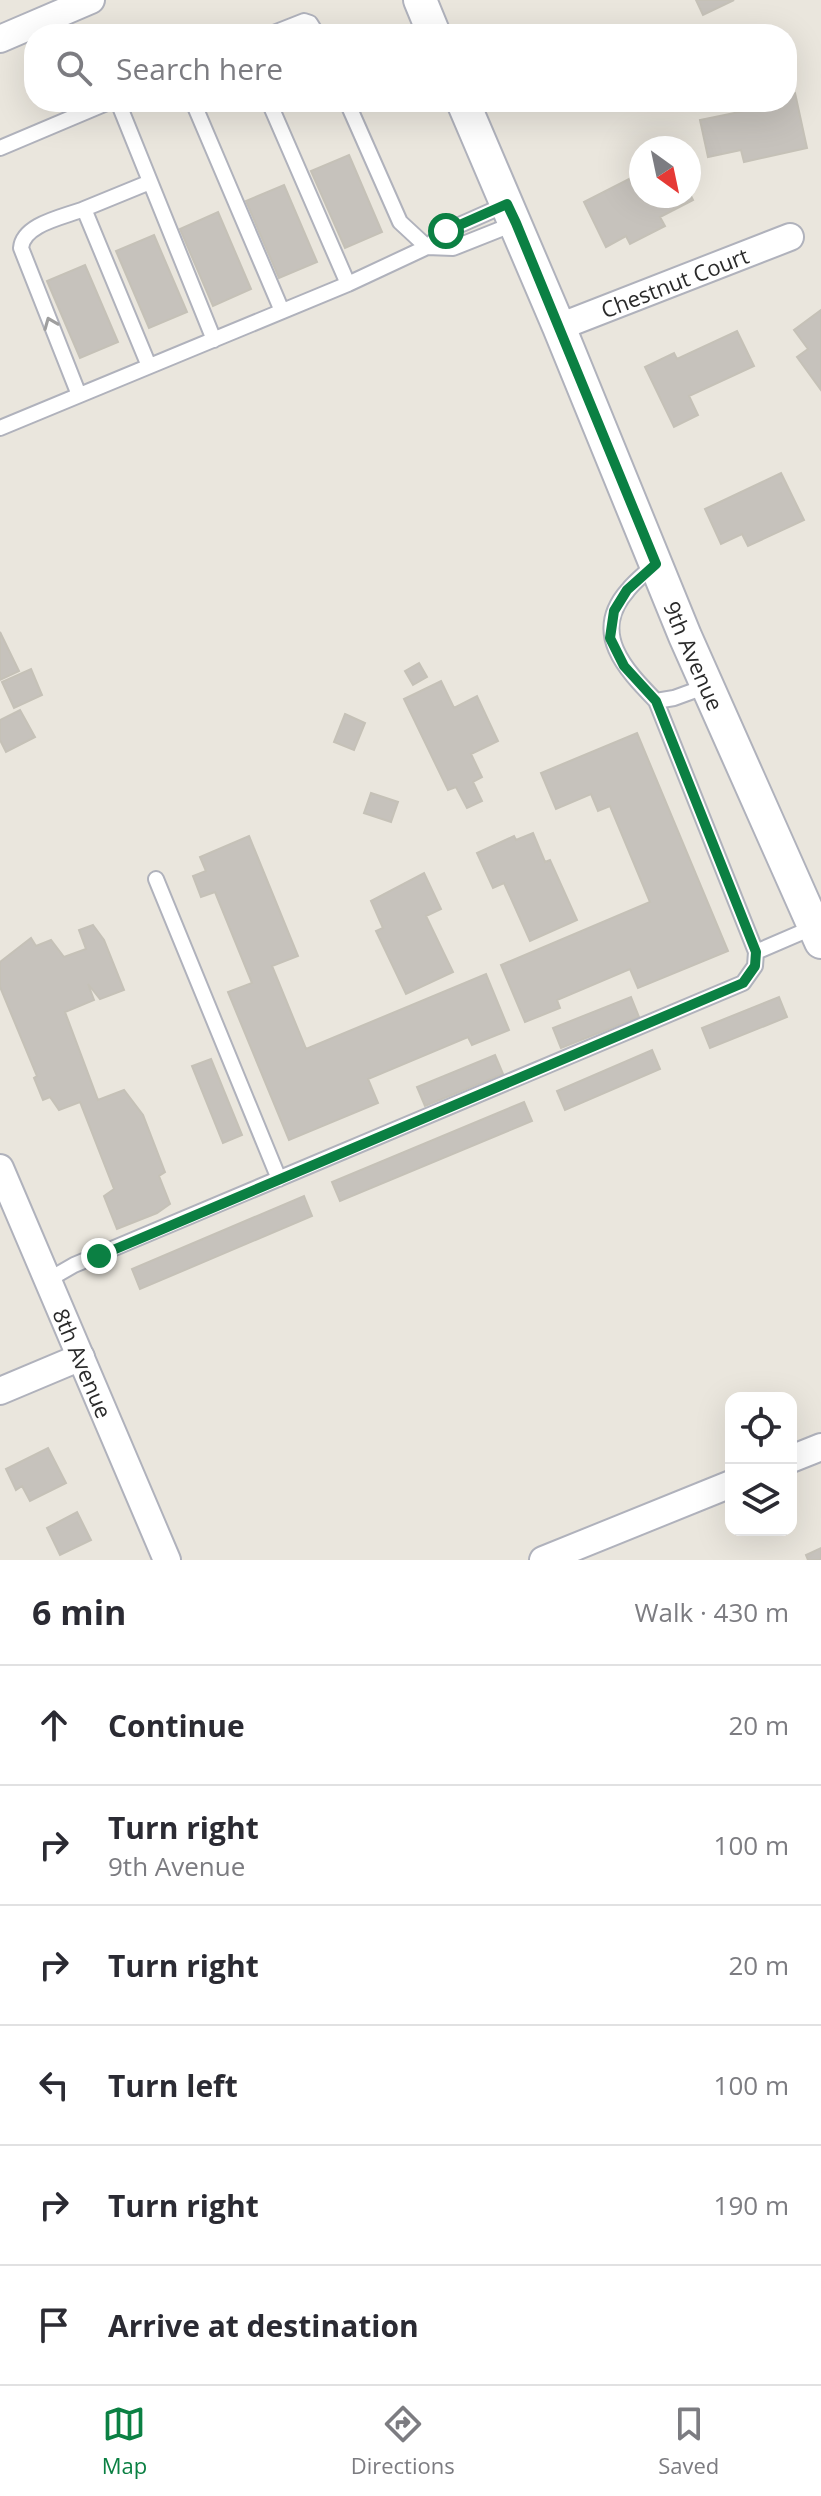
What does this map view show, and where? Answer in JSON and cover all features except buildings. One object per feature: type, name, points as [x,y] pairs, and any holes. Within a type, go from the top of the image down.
[{"type":"street","points":[[35,24],[91,0]]},
{"type":"street","points":[[420,0],[430,24]]},
{"type":"street","points":[[0,39],[24,29]]},
{"type":"street","name":"9th Avenue","points":[[467,112],[707,686],[818,935]]},
{"type":"street","name":"Chestnut Court","points":[[559,327],[790,237]]},
{"type":"street","name":"8th Avenue","points":[[0,1168],[167,1560]]},
{"type":"street","points":[[0,1391],[81,1357]]},
{"type":"street","points":[[797,1457],[821,1447]]},
{"type":"street","points":[[543,1560],[725,1486]]},
{"type":"lane","points":[[0,148],[85,112]]},
{"type":"lane","points":[[122,112],[214,340]]},
{"type":"lane","points":[[197,112],[282,311]]},
{"type":"lane","points":[[273,112],[348,284]]},
{"type":"lane","points":[[351,112],[400,222],[427,247],[453,248],[512,214]]},
{"type":"lane","points":[[79,395],[21,248],[21,240],[28,231],[150,182]]},
{"type":"lane","points":[[84,209],[149,366]]},
{"type":"lane","points":[[0,428],[348,284],[427,247],[446,231],[512,214]]},
{"type":"lane","points":[[48,1280],[74,1265],[743,983],[755,966],[756,952],[656,701],[624,666],[610,638],[614,611],[627,590],[656,564]]},
{"type":"lane","points":[[656,701],[707,686]]},
{"type":"lane","points":[[156,879],[279,1179]]},
{"type":"lane","points":[[756,952],[818,935]]},
{"type":"route","points":[[99,1256],[699,1003],[743,983],[755,966],[756,952],[656,701],[624,666],[610,638],[614,611],[627,590],[656,564],[516,223],[507,204],[446,231]]}]
